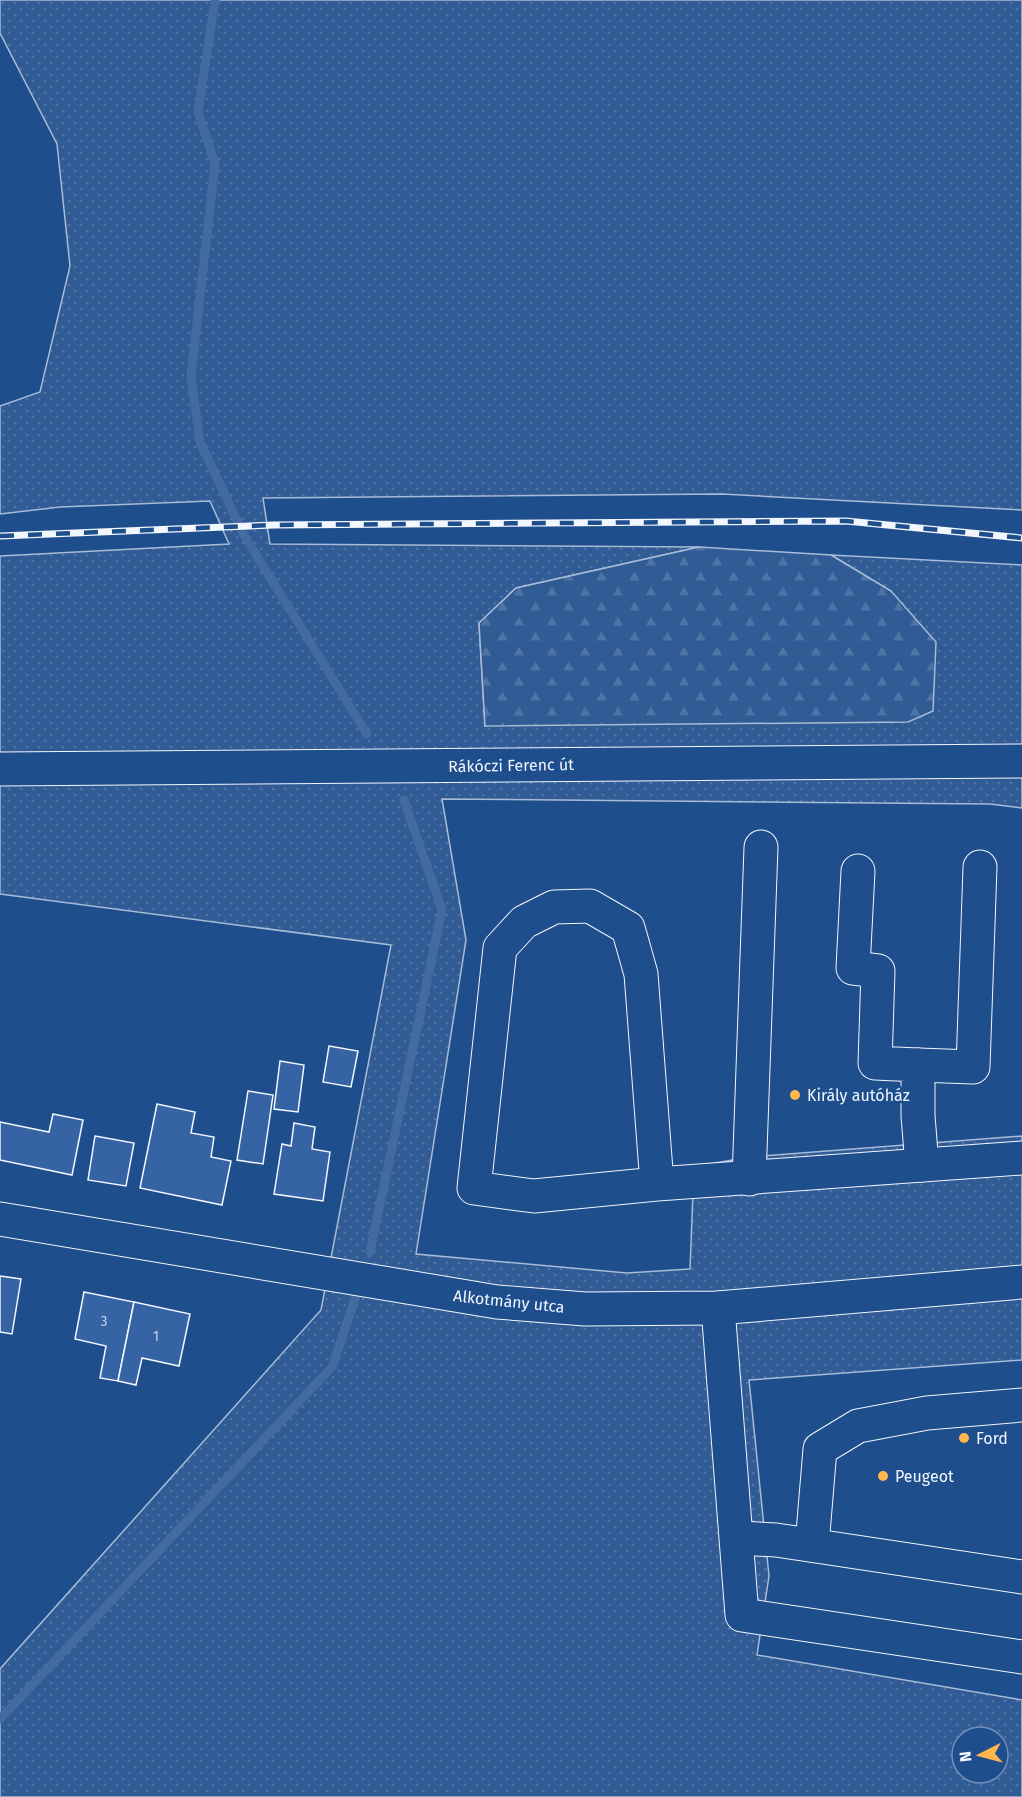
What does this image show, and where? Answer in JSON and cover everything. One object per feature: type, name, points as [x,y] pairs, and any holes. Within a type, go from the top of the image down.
[{"type":"street","name":"Rákóczi Ferenc út","points":[[0,769],[1022,761]]},
{"type":"street","points":[[749,1179],[761,848]]},
{"type":"street","points":[[858,871],[853,968],[878,970],[875,1063],[973,1067],[980,867]]},
{"type":"street","points":[[657,1184],[641,974],[628,928],[590,906],[554,907],[524,922],[500,948],[474,1188],[534,1196],[657,1184],[1022,1158]]},
{"type":"street","points":[[918,1065],[918,1116],[922,1165]]},
{"type":"street","name":"Alkotmány utca","points":[[0,1219],[497,1302],[585,1309],[718,1308],[1022,1281]]},
{"type":"street","points":[[718,1308],[738,1538],[742,1615],[1022,1657]]},
{"type":"street","points":[[812,1545],[820,1449],[858,1426],[927,1413],[1022,1405]]},
{"type":"street","points":[[738,1538],[812,1545],[1022,1577]]},
{"type":"green space","points":[[0,0],[1022,0],[1022,510],[722,494],[263,498],[270,544],[699,547],[516,588],[479,623],[485,726],[891,591],[831,555],[1022,565],[1022,808],[990,804],[442,799],[466,940],[416,1254],[627,1273],[690,1269],[694,1167],[749,1157],[1022,1136],[1022,1360],[749,1380],[769,1576],[757,1655],[1022,1700],[1022,1797],[0,1797],[0,1669],[321,1310],[391,945],[0,894],[0,556],[229,544],[210,501],[60,507],[0,514],[0,406],[40,392],[70,266],[57,144],[0,33]]},
{"type":"green space","points":[[699,547],[831,555],[891,591],[936,642],[933,711],[908,722],[485,726],[479,623],[516,588]]},
{"type":"building","points":[[329,1046],[358,1051],[351,1087],[323,1082]]},
{"type":"building","points":[[280,1061],[304,1065],[298,1112],[274,1109]]},
{"type":"building","points":[[248,1091],[273,1095],[263,1164],[237,1160]]},
{"type":"building","points":[[157,1104],[195,1112],[191,1133],[214,1137],[211,1157],[231,1161],[222,1205],[140,1188]]},
{"type":"building","points":[[53,1114],[83,1120],[72,1175],[0,1160],[0,1122],[49,1132]]},
{"type":"building","points":[[294,1123],[315,1127],[312,1149],[330,1152],[323,1201],[274,1194],[282,1144],[291,1146]]},
{"type":"building","points":[[95,1136],[134,1143],[126,1186],[88,1180]]},
{"type":"building","points":[[0,1276],[21,1279],[12,1334],[0,1332]]},
{"type":"building","points":[[84,1292],[134,1302],[118,1381],[100,1378],[106,1346],[75,1339]]},
{"type":"building","points":[[134,1302],[190,1314],[179,1366],[142,1358],[136,1385],[118,1381]]},
{"type":"waterway","points":[[215,0],[198,112],[215,164],[191,376],[200,442],[245,537],[367,734]]},
{"type":"waterway","points":[[370,1252],[442,910],[404,800]]},
{"type":"waterway","points":[[0,1719],[332,1367],[357,1293]]},
{"type":"railway","points":[[0,536],[275,525],[846,521],[1022,538]]},
{"type":"place","name":"Király autóház","points":[[795,1095]]},
{"type":"place","name":"Ford","points":[[964,1438]]},
{"type":"place","name":"Peugeot","points":[[883,1476]]}]
